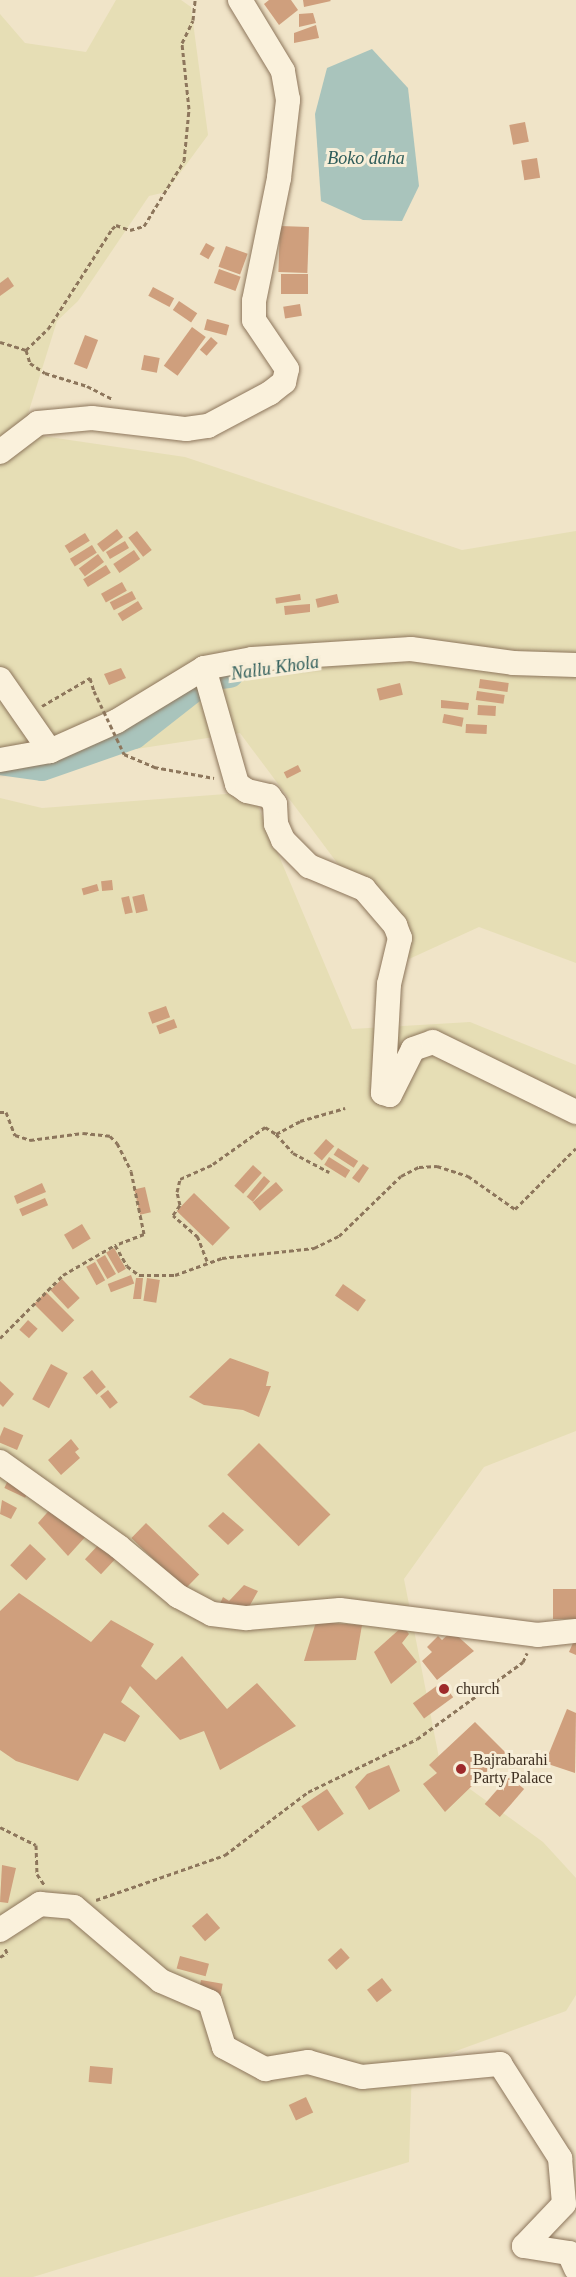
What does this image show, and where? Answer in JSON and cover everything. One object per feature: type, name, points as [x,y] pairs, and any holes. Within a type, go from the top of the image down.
[{"type":"street","points":[[0,452],[38,423],[92,417],[186,429],[208,426],[270,393],[284,382],[287,369],[254,320],[254,301],[279,178],[288,100],[284,71],[240,0]]},
{"type":"street","points":[[0,760],[50,751],[117,721],[204,668],[252,659],[411,649],[513,663],[576,665]]},
{"type":"street","points":[[204,668],[237,784],[247,791],[269,796],[275,804],[276,824],[283,840],[309,866],[364,889],[395,925],[400,938],[389,984],[383,1093],[390,1095],[413,1050],[433,1042],[576,1112]]},
{"type":"street","points":[[0,679],[50,751]]},
{"type":"street","points":[[0,1462],[119,1547],[178,1596],[212,1614],[247,1618],[340,1610],[537,1635],[576,1631]]},
{"type":"street","points":[[0,1930],[40,1904],[74,1907],[161,1981],[210,2002],[224,2047],[265,2069],[308,2062],[362,2077],[500,2064],[561,2158],[564,2205],[524,2246],[569,2253],[576,2269]]},
{"type":"path","points":[[26,350],[48,329],[112,229],[116,225],[130,230],[144,225],[184,161],[189,109],[182,43],[193,20],[195,0]]},
{"type":"path","points":[[0,342],[26,350]]},
{"type":"path","points":[[26,350],[30,363],[45,373],[87,386],[122,403]]},
{"type":"path","points":[[26,715],[90,678],[124,754],[154,767],[237,784]]},
{"type":"path","points":[[276,1134],[300,1121],[345,1108]]},
{"type":"path","points":[[0,1112],[6,1112],[15,1135],[30,1140],[83,1133],[111,1136],[131,1171],[144,1234],[115,1245],[63,1275],[0,1338]]},
{"type":"path","points":[[207,1261],[198,1238],[173,1215],[180,1204],[177,1192],[180,1179],[213,1164],[265,1127],[276,1134],[293,1153],[329,1172]]},
{"type":"path","points":[[115,1245],[127,1266],[139,1275],[174,1275],[207,1261],[314,1248],[339,1236],[401,1176],[419,1167],[437,1166],[468,1176],[515,1209],[576,1149]]},
{"type":"path","points":[[74,1907],[225,1856],[308,1792],[417,1738],[523,1662],[537,1635]]},
{"type":"path","points":[[0,1827],[36,1845],[37,1874],[52,1894],[40,1904]]},
{"type":"shaded area","points":[[116,0],[181,0],[191,7],[208,135],[166,192],[149,196],[78,301],[57,321],[22,433],[185,457],[462,550],[576,531],[576,963],[479,927],[409,959],[240,733],[0,770],[0,14],[25,43],[86,52]]},
{"type":"shaded area","points":[[252,792],[352,1029],[470,1022],[576,1065],[576,1431],[484,1467],[404,1579],[441,1768],[543,1842],[576,1878],[576,1995],[566,2011],[412,2067],[409,2162],[33,2277],[0,2277],[0,798],[42,808]]},
{"type":"water","name":"Boko daha","points":[[372,49],[408,88],[419,186],[402,221],[363,220],[321,201],[315,114],[327,68]]},
{"type":"building","points":[[269,0],[291,0],[298,10],[279,25],[264,4]]},
{"type":"building","points":[[303,0],[330,0],[331,1],[304,7]]},
{"type":"building","points":[[313,13],[316,23],[299,27],[299,14]]},
{"type":"building","points":[[316,25],[319,38],[294,43],[294,33]]},
{"type":"building","points":[[525,122],[529,142],[513,145],[509,125]]},
{"type":"building","points":[[537,158],[540,178],[524,180],[521,161]]},
{"type":"building","points":[[280,226],[309,227],[307,273],[278,272]]},
{"type":"building","points":[[206,243],[215,248],[208,259],[200,254]]},
{"type":"building","points":[[226,246],[248,254],[240,275],[218,267]]},
{"type":"building","points":[[219,269],[241,277],[235,291],[214,283]]},
{"type":"building","points":[[281,274],[308,274],[308,294],[281,294]]},
{"type":"building","points":[[8,277],[14,286],[0,296],[0,283]]},
{"type":"building","points":[[153,287],[174,298],[169,307],[148,296]]},
{"type":"building","points":[[179,301],[197,313],[191,322],[173,310]]},
{"type":"building","points":[[300,304],[302,316],[285,319],[283,307]]},
{"type":"building","points":[[207,319],[229,325],[226,336],[204,330]]},
{"type":"building","points":[[192,327],[206,337],[178,376],[164,366]]},
{"type":"building","points":[[85,335],[98,340],[87,369],[74,364]]},
{"type":"building","points":[[211,337],[218,343],[207,356],[200,350]]},
{"type":"building","points":[[144,355],[160,358],[157,373],[141,370]]},
{"type":"building","points":[[117,529],[123,537],[103,552],[97,544]]},
{"type":"building","points":[[137,531],[152,550],[143,557],[128,538]]},
{"type":"building","points":[[85,533],[90,541],[69,553],[65,546]]},
{"type":"building","points":[[125,541],[129,548],[110,559],[106,552]]},
{"type":"building","points":[[92,545],[97,553],[75,566],[70,559]]},
{"type":"building","points":[[134,550],[140,559],[119,573],[113,564]]},
{"type":"building","points":[[98,554],[104,562],[85,576],[79,568]]},
{"type":"building","points":[[106,565],[111,573],[88,587],[83,579]]},
{"type":"building","points":[[122,582],[127,591],[106,602],[101,594]]},
{"type":"building","points":[[132,591],[136,599],[114,610],[110,602]]},
{"type":"building","points":[[300,594],[301,600],[276,604],[275,598]]},
{"type":"building","points":[[337,594],[339,603],[318,608],[316,599]]},
{"type":"building","points":[[138,601],[143,609],[122,621],[118,614]]},
{"type":"building","points":[[310,604],[310,612],[285,615],[284,606]]},
{"type":"building","points":[[121,668],[126,678],[109,685],[104,674]]},
{"type":"building","points":[[480,679],[509,683],[507,692],[479,688]]},
{"type":"building","points":[[400,683],[403,695],[380,700],[377,689]]},
{"type":"building","points":[[477,691],[505,695],[503,704],[476,700]]},
{"type":"building","points":[[441,700],[469,703],[468,710],[441,708]]},
{"type":"building","points":[[478,705],[496,706],[495,716],[477,715]]},
{"type":"building","points":[[444,714],[464,718],[462,727],[442,723]]},
{"type":"building","points":[[466,724],[487,725],[487,734],[466,733]]},
{"type":"building","points":[[298,765],[301,771],[287,779],[284,772]]},
{"type":"building","points":[[112,880],[113,890],[102,891],[101,881]]},
{"type":"building","points":[[97,884],[99,891],[84,895],[82,888]]},
{"type":"building","points":[[144,894],[148,911],[136,913],[132,897]]},
{"type":"building","points":[[129,896],[133,913],[125,914],[121,898]]},
{"type":"building","points":[[166,1006],[170,1017],[152,1024],[148,1012]]},
{"type":"building","points":[[174,1019],[177,1027],[159,1034],[156,1026]]},
{"type":"building","points":[[326,1139],[334,1146],[322,1161],[314,1153]]},
{"type":"building","points":[[338,1148],[358,1161],[354,1168],[334,1155]]},
{"type":"building","points":[[329,1157],[350,1170],[345,1178],[324,1165]]},
{"type":"building","points":[[363,1164],[369,1168],[359,1183],[352,1178]]},
{"type":"building","points":[[253,1165],[262,1173],[243,1194],[234,1186]]},
{"type":"building","points":[[264,1176],[270,1181],[253,1202],[247,1197]]},
{"type":"building","points":[[276,1182],[283,1190],[260,1211],[253,1202]]},
{"type":"building","points":[[42,1183],[46,1192],[17,1204],[14,1196]]},
{"type":"building","points":[[145,1187],[151,1212],[140,1215],[134,1189]]},
{"type":"building","points":[[194,1193],[230,1228],[213,1246],[177,1211]]},
{"type":"building","points":[[45,1198],[48,1205],[22,1216],[19,1209]]},
{"type":"building","points":[[82,1224],[91,1239],[73,1249],[64,1235]]},
{"type":"building","points":[[114,1248],[126,1269],[118,1273],[106,1252]]},
{"type":"building","points":[[105,1255],[116,1274],[107,1279],[96,1260]]},
{"type":"building","points":[[95,1262],[105,1280],[96,1285],[86,1267]]},
{"type":"building","points":[[131,1275],[134,1283],[111,1292],[108,1284]]},
{"type":"building","points":[[136,1278],[143,1278],[141,1299],[133,1299]]},
{"type":"building","points":[[147,1278],[160,1280],[156,1303],[143,1301]]},
{"type":"building","points":[[62,1279],[80,1298],[68,1309],[50,1290]]},
{"type":"building","points":[[343,1284],[366,1300],[358,1312],[335,1295]]},
{"type":"building","points":[[46,1292],[74,1320],[62,1332],[34,1304]]},
{"type":"building","points":[[28,1320],[38,1329],[29,1338],[19,1330]]},
{"type":"building","points":[[230,1358],[269,1372],[266,1386],[271,1386],[259,1417],[243,1410],[204,1405],[189,1397]]},
{"type":"building","points":[[51,1364],[68,1373],[49,1408],[32,1399]]},
{"type":"building","points":[[92,1370],[106,1387],[97,1395],[83,1378]]},
{"type":"building","points":[[0,1381],[14,1394],[3,1407],[0,1404]]},
{"type":"building","points":[[108,1390],[118,1403],[110,1409],[100,1396]]},
{"type":"building","points":[[4,1427],[23,1435],[17,1450],[0,1443]]},
{"type":"building","points":[[71,1439],[79,1449],[75,1452],[80,1458],[61,1475],[48,1460]]},
{"type":"building","points":[[259,1443],[330,1514],[299,1546],[227,1475]]},
{"type":"building","points":[[9,1478],[30,1488],[25,1498],[4,1488]]},
{"type":"building","points":[[2,1500],[17,1508],[11,1519],[0,1514]]},
{"type":"building","points":[[53,1506],[87,1535],[68,1556],[38,1523]]},
{"type":"building","points":[[223,1512],[244,1530],[228,1545],[208,1526]]},
{"type":"building","points":[[146,1523],[199,1574],[185,1590],[131,1538]]},
{"type":"building","points":[[102,1541],[118,1556],[101,1574],[85,1559]]},
{"type":"building","points":[[30,1544],[46,1559],[26,1580],[10,1565]]},
{"type":"building","points":[[244,1585],[258,1591],[245,1614],[218,1608],[223,1597],[229,1601]]},
{"type":"building","points":[[553,1589],[576,1589],[576,1619],[553,1619]]},
{"type":"building","points":[[19,1593],[91,1642],[111,1620],[154,1644],[141,1666],[156,1680],[182,1656],[227,1709],[257,1683],[296,1726],[220,1770],[204,1731],[180,1740],[130,1686],[121,1702],[140,1716],[125,1742],[104,1733],[78,1781],[16,1761],[0,1750],[0,1611]]},
{"type":"building","points":[[316,1622],[362,1625],[356,1660],[304,1661]]},
{"type":"building","points":[[403,1626],[409,1634],[402,1643],[417,1662],[391,1684],[374,1652]]},
{"type":"building","points":[[452,1631],[474,1651],[437,1680],[422,1661],[432,1652],[427,1647],[438,1636],[442,1640]]},
{"type":"building","points":[[576,1636],[576,1655],[569,1652]]},
{"type":"building","points":[[442,1682],[453,1697],[424,1719],[413,1703]]},
{"type":"building","points":[[567,1709],[576,1713],[575,1773],[545,1763]]},
{"type":"building","name":"Bajrabarahi Party Palace","points":[[475,1722],[506,1753],[445,1812],[423,1784],[437,1773],[429,1765]]},
{"type":"building","points":[[389,1765],[400,1791],[369,1810],[355,1787],[367,1774]]},
{"type":"building","points":[[509,1776],[524,1789],[500,1817],[485,1804]]},
{"type":"building","points":[[327,1789],[344,1814],[318,1831],[301,1806]]},
{"type":"building","points":[[2,1865],[16,1868],[8,1903],[0,1902]]},
{"type":"building","points":[[207,1913],[220,1928],[205,1941],[192,1926]]},
{"type":"building","points":[[341,1948],[350,1958],[336,1970],[328,1960]]},
{"type":"building","points":[[180,1956],[209,1964],[206,1976],[177,1969]]},
{"type":"building","points":[[382,1978],[392,1991],[377,2002],[367,1990]]},
{"type":"building","points":[[201,1980],[223,1984],[220,1997],[199,1993]]},
{"type":"building","points":[[90,2066],[113,2068],[112,2084],[89,2082]]},
{"type":"building","points":[[306,2097],[313,2112],[296,2120],[289,2105]]},
{"type":"waterway","name":"Nallu Khola","points":[[0,761],[42,767],[134,735],[208,677],[230,674]]},
{"type":"place","name":"church","points":[[444,1689]]},
{"type":"place","name":"Bajrabarahi Party Palace","points":[[461,1769]]}]
